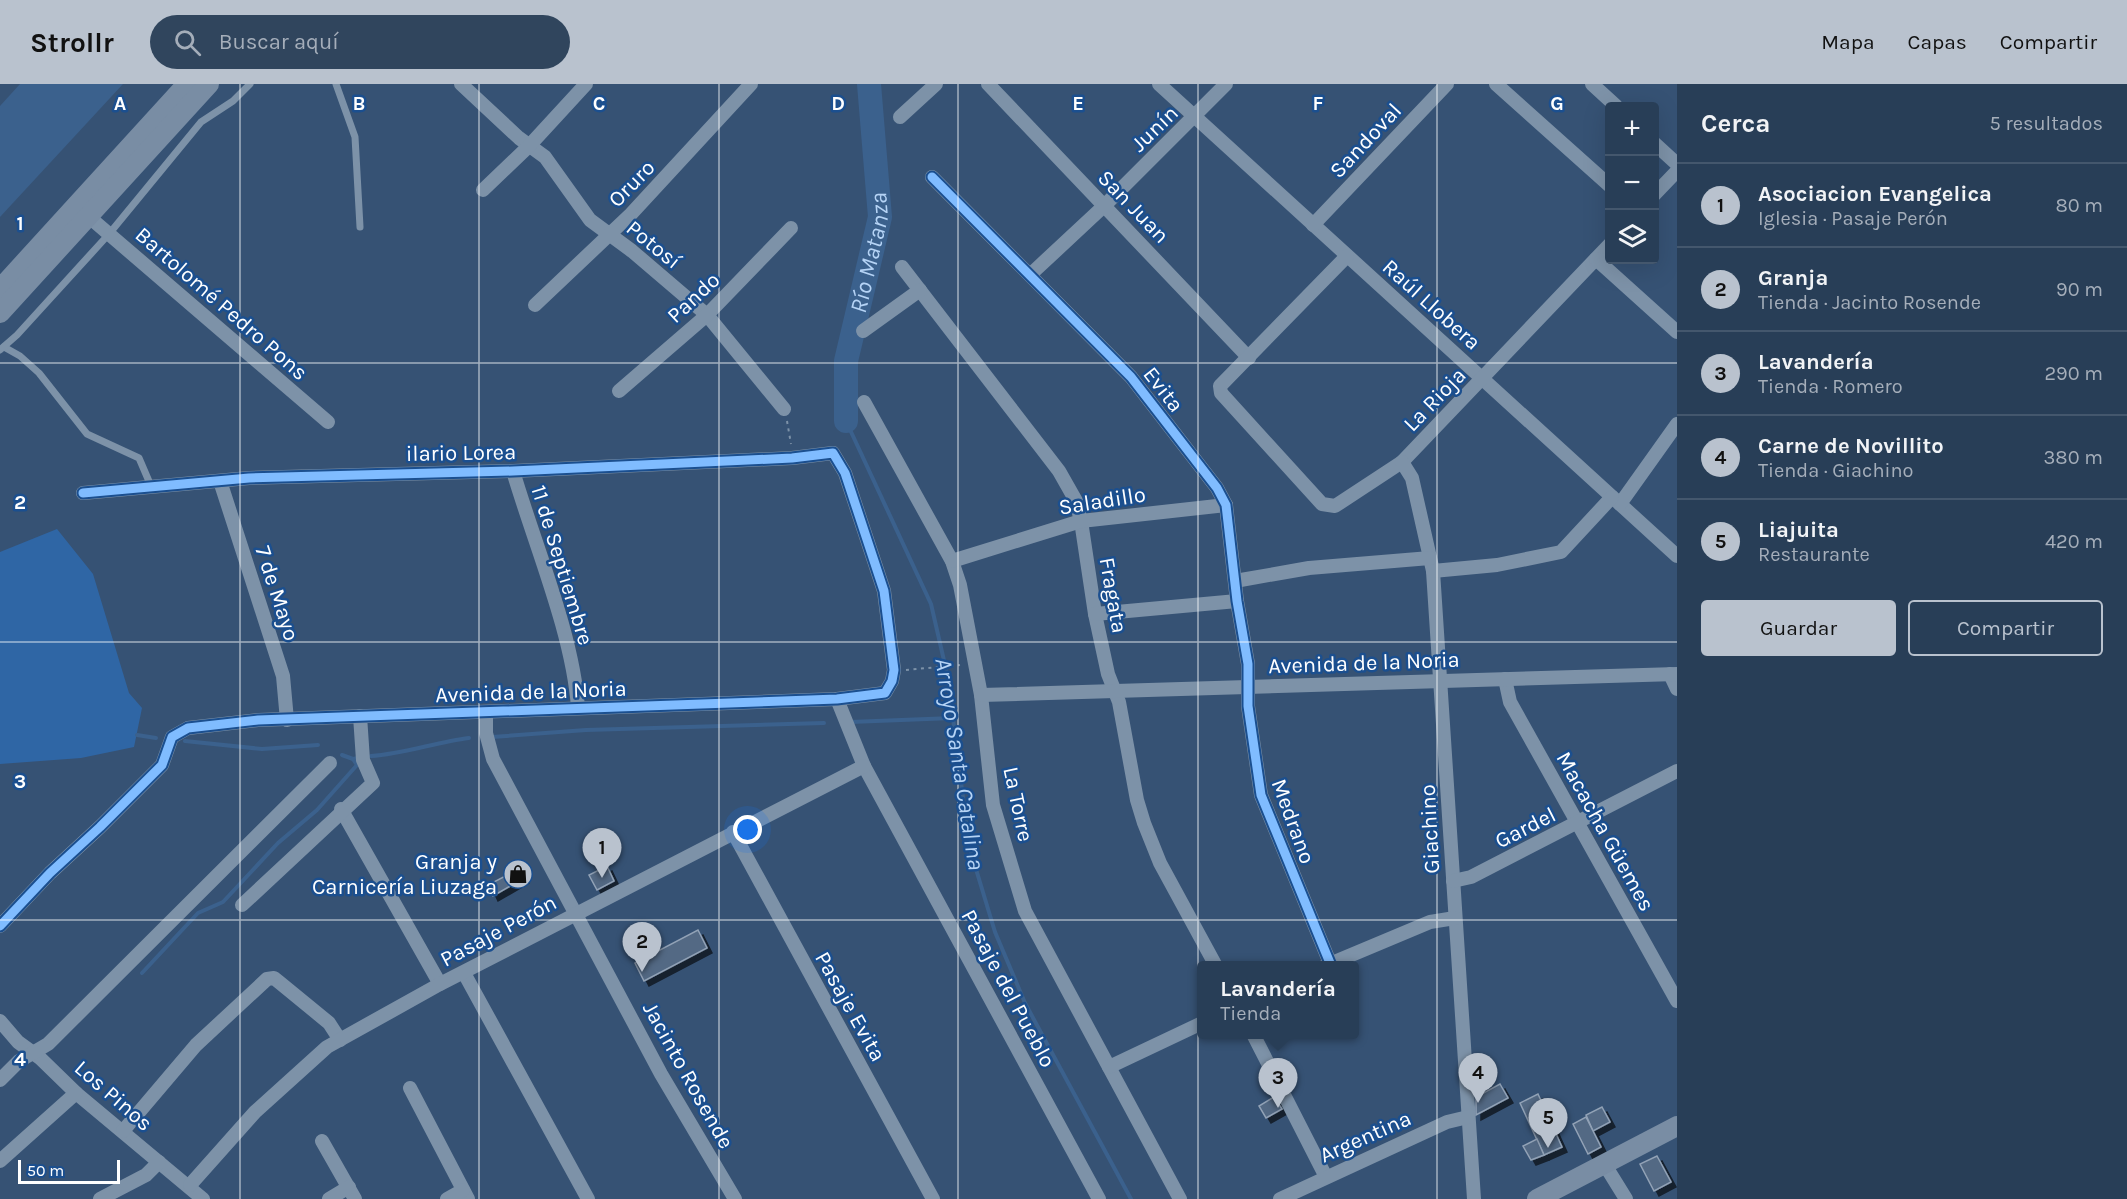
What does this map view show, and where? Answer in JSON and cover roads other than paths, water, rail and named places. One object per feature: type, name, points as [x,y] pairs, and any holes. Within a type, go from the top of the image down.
[{"type":"main road","points":[[0,289],[187,84]]},
{"type":"main road","points":[[0,313],[209,84]]},
{"type":"main road","points":[[1537,1199],[1677,1126]]},
{"type":"street","name":"Potosí","points":[[461,84],[545,157],[590,220],[707,315],[784,409]]},
{"type":"street","points":[[483,190],[530,146],[586,84]]},
{"type":"street","name":"Oruro","points":[[535,305],[609,235],[751,84]]},
{"type":"street","points":[[900,117],[936,84]]},
{"type":"street","name":"San Juan","points":[[988,84],[1249,358]]},
{"type":"street","name":"Raúl Llobera","points":[[1159,84],[1677,556]]},
{"type":"street","name":"Junín","points":[[1031,274],[1105,205],[1226,84]]},
{"type":"street","name":"Sandoval","points":[[1313,225],[1447,84]]},
{"type":"street","points":[[1496,84],[1605,182]]},
{"type":"street","points":[[1592,84],[1612,102]]},
{"type":"street","points":[[1659,148],[1677,164]]},
{"type":"street","points":[[1659,190],[1677,171]]},
{"type":"street","name":"Evita","points":[[932,177],[1131,377],[1217,488],[1226,505],[1249,686]]},
{"type":"street","name":"Bartolomé Pedro Pons","points":[[88,216],[328,422]]},
{"type":"street","name":"Pando","points":[[618,391],[707,315],[791,228]]},
{"type":"street","name":"La Rioja","points":[[1249,358],[1220,386],[1221,393],[1322,504],[1335,506],[1402,462],[1605,249]]},
{"type":"street","points":[[1249,358],[1347,256]]},
{"type":"street","points":[[1596,259],[1677,332]]},
{"type":"street","name":"Fragata","points":[[903,267],[1059,471],[1076,501],[1095,614],[1108,674],[1116,691],[1144,823],[1160,863],[1213,961]]},
{"type":"street","points":[[863,331],[920,290]]},
{"type":"street","name":"La Torre","points":[[864,402],[952,561],[960,585],[981,695],[993,805],[1025,911],[1180,1199]]},
{"type":"street","points":[[1235,581],[1309,568],[1431,564],[1497,566],[1561,552],[1616,500],[1677,423]]},
{"type":"street","name":"ilario Lorea","points":[[83,493],[220,481],[425,471],[513,471],[792,458],[833,453],[838,458],[884,591],[894,670],[892,681],[885,693]]},
{"type":"street","name":"Giachino","points":[[1402,462],[1412,478],[1431,564],[1441,680],[1474,1199]]},
{"type":"street","name":"11 de Septiembre","points":[[513,471],[564,636],[577,688],[578,708]]},
{"type":"street","name":"7 de Mayo","points":[[220,481],[283,676],[287,720]]},
{"type":"street","name":"Saladillo","points":[[952,561],[1081,520],[1226,505]]},
{"type":"street","points":[[1095,614],[1237,602]]},
{"type":"street","points":[[1674,674],[1677,690]]},
{"type":"street","name":"Avenida de la Noria","points":[[981,695],[1674,674]]},
{"type":"street","name":"Macacha Güemes","points":[[1505,679],[1510,702],[1677,1001]]},
{"type":"street","name":"Medrano","points":[[1249,686],[1248,706],[1261,795],[1327,961]]},
{"type":"street","name":"Avenida de la Noria","points":[[0,926],[50,873],[162,765],[172,737],[180,731],[202,726],[360,716],[837,699],[885,693]]},
{"type":"street","name":"Pasaje del Pueblo","points":[[837,699],[864,766],[1099,1199]]},
{"type":"street","name":"Jacinto Rosende","points":[[486,713],[486,734],[493,759],[577,912],[661,1074],[735,1199]]},
{"type":"street","points":[[242,905],[342,809],[373,783],[363,760],[360,716]]},
{"type":"street","points":[[0,1080],[32,1053],[48,1044],[330,763]]},
{"type":"street","name":"Pasaje Perón","points":[[190,1185],[255,1112],[317,1055],[340,1040],[577,912],[864,766]]},
{"type":"street","name":"Gardel","points":[[1453,881],[1471,877],[1677,771]]},
{"type":"street","points":[[342,809],[440,984]]},
{"type":"street","name":"Pasaje Evita","points":[[733,832],[933,1199]]},
{"type":"street","points":[[1335,961],[1430,922],[1455,918]]},
{"type":"street","points":[[464,973],[588,1199]]},
{"type":"street","points":[[123,1131],[196,1045],[267,980],[274,978],[329,1023],[340,1040]]},
{"type":"street","name":"Los Pinos","points":[[0,1021],[18,1042],[159,1162],[190,1185],[203,1199]]},
{"type":"street","points":[[1109,1067],[1197,1025]]},
{"type":"street","points":[[1255,1039],[1326,1177]]},
{"type":"street","points":[[410,1088],[466,1195],[447,1199]]},
{"type":"street","points":[[0,1161],[76,1092]]},
{"type":"street","name":"Argentina","points":[[1280,1199],[1447,1122],[1468,1117]]},
{"type":"street","points":[[322,1141],[352,1193],[329,1199]]},
{"type":"street","points":[[100,1199],[146,1175],[159,1162]]},
{"type":"street","points":[[1605,1165],[1626,1199]]},
{"type":"lane","points":[[152,487],[139,458],[87,434],[39,373],[20,356],[2,348],[17,335],[109,234],[201,122],[233,101],[250,84]]},
{"type":"lane","points":[[336,84],[355,137],[360,227]]},
{"type":"waterway","name":"Río Matanza","points":[[846,421],[846,361],[880,217],[869,84]]},
{"type":"waterway","name":"Arroyo Santa Catalina","points":[[846,421],[931,604],[948,678],[969,846],[995,932],[1025,1003],[1131,1199]]},
{"type":"waterway","points":[[850,722],[953,718]]},
{"type":"waterway","points":[[492,737],[586,730],[824,723]]},
{"type":"waterway","points":[[137,735],[156,738]]},
{"type":"waterway","points":[[371,756],[469,738]]},
{"type":"waterway","points":[[185,741],[262,749],[318,745]]},
{"type":"waterway","points":[[342,755],[353,759]]},
{"type":"waterway","points":[[142,973],[198,913],[223,902],[278,843],[317,810],[357,765],[353,759],[358,758]]},
{"type":"place","name":"Granja y Carnicería Liuzaga","points":[[518,874]]},
{"type":"place","name":"Asociacion Evangelica","points":[[602,878]]},
{"type":"place","name":"Granja","points":[[642,972]]},
{"type":"place","name":"Carne de Novillito","points":[[1478,1103]]},
{"type":"place","name":"Lavandería","points":[[1278,1108]]},
{"type":"place","name":"Liajuita","points":[[1548,1148]]}]
